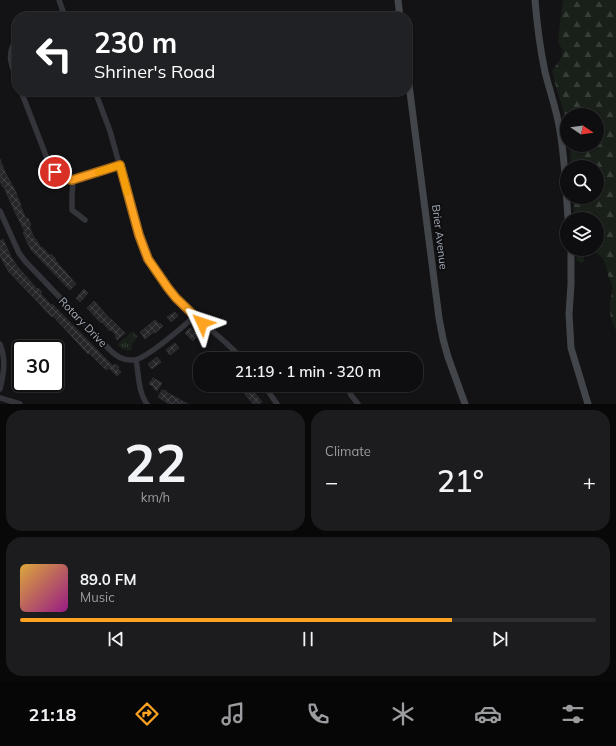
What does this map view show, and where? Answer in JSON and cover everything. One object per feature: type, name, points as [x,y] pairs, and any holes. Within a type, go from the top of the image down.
[{"type":"street","points":[[59,0],[63,12]]},
{"type":"street","points":[[398,0],[399,12]]},
{"type":"street","points":[[535,0],[538,40],[560,132],[568,212]]},
{"type":"street","points":[[12,45],[10,56],[12,66]]},
{"type":"street","points":[[23,96],[50,166],[60,176],[72,180],[120,165]]},
{"type":"street","points":[[97,96],[110,131],[139,235],[148,259],[168,288],[181,303],[236,352]]},
{"type":"street","name":"Brier Avenue","points":[[410,96],[438,318],[448,357],[465,404]]},
{"type":"street","points":[[72,180],[72,210],[85,220]]},
{"type":"street","name":"Rotary Drive","points":[[0,211],[19,253],[25,261],[114,354],[123,359],[136,360]]},
{"type":"street","points":[[571,256],[569,314],[571,348],[588,404]]},
{"type":"street","points":[[147,404],[141,392],[136,360],[145,356],[195,316]]},
{"type":"street","points":[[0,344],[3,354],[4,367],[3,379],[0,388]]},
{"type":"street","points":[[269,392],[277,404]]},
{"type":"street","points":[[350,392],[358,404]]},
{"type":"street","points":[[0,398],[20,404]]},
{"type":"green space","points":[[563,0],[616,0],[616,331],[610,313],[612,284],[604,261],[600,256],[604,256],[604,212],[574,212],[573,204],[604,204],[604,160],[571,160],[570,152],[604,152],[604,108],[562,108],[552,71],[560,60],[563,50],[558,43]]},
{"type":"green space","points":[[577,256],[584,256],[584,261],[581,263],[577,260]]},
{"type":"green space","points":[[133,331],[138,337],[132,344],[131,351],[124,350],[117,345],[127,337],[128,334]]},
{"type":"building","points":[[0,159],[17,194],[26,219],[28,218],[31,225],[29,226],[35,240],[36,239],[41,248],[42,247],[50,256],[51,254],[56,259],[55,260],[76,284],[70,290],[32,251],[28,244],[23,232],[25,232],[0,181]]},
{"type":"building","points":[[3,239],[17,266],[37,289],[38,288],[42,292],[40,293],[113,366],[115,364],[119,367],[118,369],[121,372],[117,376],[109,368],[106,370],[89,353],[88,354],[9,272],[0,256],[0,241]]},
{"type":"building","points":[[84,289],[88,293],[80,302],[76,298]]},
{"type":"building","points":[[94,301],[125,333],[117,340],[115,334],[102,322],[101,323],[87,308]]},
{"type":"building","points":[[175,312],[178,316],[171,322],[167,317]]},
{"type":"building","points":[[155,320],[163,326],[145,339],[140,332]]},
{"type":"building","points":[[190,328],[198,335],[193,341],[185,333]]},
{"type":"building","points":[[175,343],[179,348],[170,355],[166,350]]},
{"type":"building","points":[[157,357],[161,362],[152,369],[148,364]]},
{"type":"building","points":[[153,378],[162,383],[157,391],[149,384]]},
{"type":"building","points":[[162,390],[188,404],[169,404],[158,397]]},
{"type":"building","points":[[243,392],[254,392],[262,402],[259,404],[253,404]]},
{"type":"slow traffic","points":[[98,172],[120,165],[127,192]]},
{"type":"route","points":[[55,172],[66,179],[72,180],[120,165],[139,235],[148,259],[176,298],[202,323]]}]
